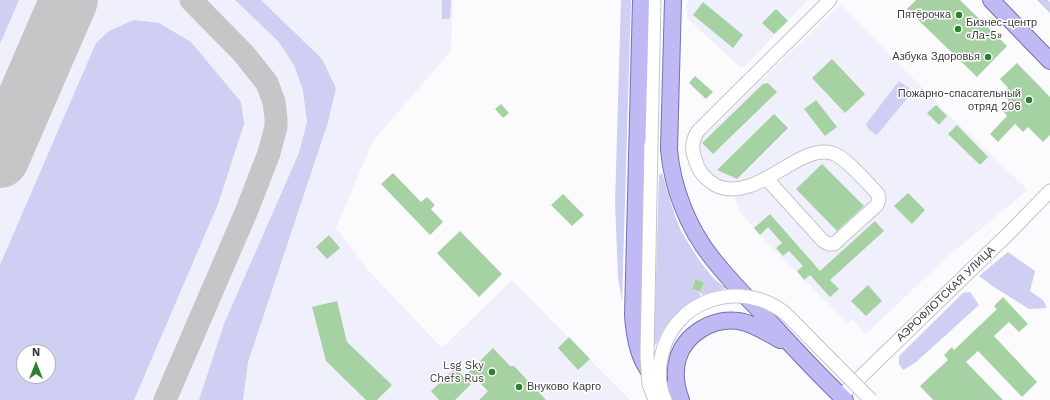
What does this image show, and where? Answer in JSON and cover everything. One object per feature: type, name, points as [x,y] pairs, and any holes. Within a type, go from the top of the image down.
[{"type":"main road","points":[[641,0],[633,296],[634,327],[637,347],[642,361],[649,372],[674,400]]},
{"type":"main road","points":[[673,0],[669,150],[672,174],[687,218],[706,252],[717,265],[792,346],[843,398]]},
{"type":"main road","points":[[991,0],[1050,61]]},
{"type":"main road","points":[[1006,0],[1050,46]]},
{"type":"main road","points":[[681,400],[676,376],[678,357],[687,342],[696,332],[703,328],[721,321],[745,322],[792,346]]},
{"type":"street","points":[[654,0],[647,356],[649,384],[655,400]]},
{"type":"street","points":[[766,178],[823,241],[829,244],[834,244],[877,205],[878,194],[843,159],[832,153],[822,152],[809,154],[758,182],[739,188],[725,188],[713,184],[703,175],[696,164],[692,149],[694,137],[698,131],[830,0]]},
{"type":"street","name":"АЭРОФЛОТСКАЯ УЛИЦА","points":[[843,398],[1010,232],[1050,190]]},
{"type":"street","points":[[665,400],[661,387],[660,363],[664,345],[675,326],[686,314],[706,302],[729,296],[742,295],[762,300],[786,313],[871,400]]},
{"type":"shaded area","points":[[0,0],[453,0],[451,51],[373,141],[336,228],[368,270],[442,348],[512,280],[630,400],[0,400]]},
{"type":"shaded area","points":[[0,0],[19,0],[0,44]]},
{"type":"shaded area","points":[[235,0],[261,0],[322,59],[336,88],[328,122],[248,362],[243,400],[199,400],[224,324],[299,153],[307,122],[303,91],[294,65],[278,41]]},
{"type":"shaded area","points":[[442,0],[451,0],[450,19],[442,19]]},
{"type":"shaded area","points":[[621,0],[631,0],[622,302],[618,276],[615,203]]},
{"type":"shaded area","points":[[690,0],[808,0],[745,66],[740,67],[687,18],[686,4]]},
{"type":"shaded area","points":[[1037,0],[1048,0],[1050,2],[1050,13]]},
{"type":"shaded area","points":[[840,4],[946,112],[1028,190],[946,258],[866,334],[853,320],[848,323],[760,235],[739,211],[730,183],[716,177],[706,170],[698,151],[700,140]]},
{"type":"shaded area","points":[[134,20],[159,23],[191,42],[241,102],[244,124],[218,204],[134,400],[0,400],[0,265],[96,43],[109,31]]},
{"type":"shaded area","points":[[899,81],[909,88],[909,96],[877,135],[869,130],[866,124]]},
{"type":"shaded area","points":[[662,173],[681,231],[699,260],[713,278],[726,288],[702,295],[700,292],[704,282],[695,279],[692,289],[699,292],[701,296],[674,316],[664,329],[656,345],[654,343],[659,175]]},
{"type":"shaded area","points":[[1008,252],[1035,271],[1030,291],[1043,300],[1047,308],[1029,309],[979,276]]},
{"type":"shaded area","points":[[970,292],[979,305],[915,363],[903,370],[899,364],[899,356],[963,293]]},
{"type":"building","name":"Бизнес-центр «Ла-5»","points":[[916,0],[960,0],[1007,46],[977,77],[907,9]]},
{"type":"building","points":[[703,2],[743,35],[733,48],[693,15]]},
{"type":"building","points":[[776,9],[788,21],[774,34],[762,23]]},
{"type":"building","points":[[832,59],[865,94],[845,113],[812,78]]},
{"type":"building","name":"Пожарно-спасательный отряд 206","points":[[1017,63],[1050,97],[1050,135],[1043,142],[1028,127],[1023,132],[1015,124],[998,142],[990,134],[1007,116],[1003,111],[1011,103],[1002,94],[1008,88],[1000,79]]},
{"type":"building","points":[[695,76],[713,92],[706,99],[689,83]]},
{"type":"building","points":[[768,83],[777,92],[713,154],[702,143],[763,84]]},
{"type":"building","points":[[816,100],[837,127],[825,136],[804,109]]},
{"type":"building","points":[[501,104],[509,113],[503,118],[495,109]]},
{"type":"building","points":[[936,105],[947,116],[939,125],[927,113]]},
{"type":"building","points":[[774,114],[788,128],[737,179],[717,170]]},
{"type":"building","points":[[957,125],[988,157],[980,165],[948,134]]},
{"type":"building","points":[[822,164],[864,206],[837,231],[796,189]]},
{"type":"building","points":[[393,173],[421,202],[427,197],[435,205],[431,209],[443,222],[430,235],[381,184]]},
{"type":"building","points":[[908,193],[925,210],[912,224],[894,206]]},
{"type":"building","points":[[563,194],[584,215],[572,226],[551,205]]},
{"type":"building","points":[[770,214],[820,271],[875,221],[884,231],[830,280],[839,289],[830,297],[810,275],[804,280],[797,271],[803,266],[789,251],[783,256],[776,248],[782,243],[768,227],[760,235],[754,228]]},
{"type":"building","points":[[460,231],[502,274],[479,297],[437,253]]},
{"type":"building","points":[[329,235],[340,248],[327,259],[316,247]]},
{"type":"building","points":[[695,279],[704,282],[700,292],[692,289]]},
{"type":"building","points":[[868,285],[882,301],[866,316],[851,301]]},
{"type":"building","points":[[1003,297],[1028,324],[1019,332],[1009,322],[994,336],[1037,382],[1022,397],[978,351],[966,362],[1003,400],[933,400],[920,386],[948,360],[944,355],[952,347],[954,350],[997,309],[994,306]]},
{"type":"building","points":[[337,301],[347,342],[392,385],[377,400],[366,400],[326,361],[312,307]]},
{"type":"building","points":[[569,337],[590,359],[578,370],[558,348]]},
{"type":"building","points":[[493,348],[510,366],[514,366],[546,400],[479,400],[488,391],[476,379],[455,400],[439,400],[431,391],[455,368],[464,377]]},
{"type":"taxiway","points":[[67,4],[70,0]]},
{"type":"taxiway","points":[[165,400],[247,210],[269,153],[276,127],[274,102],[267,83],[244,54],[191,0]]},
{"type":"runway","points":[[0,159],[69,0]]},
{"type":"place","name":"Пятёрочка","points":[[959,15]]},
{"type":"place","name":"Бизнес-центр «Ла-5»","points":[[958,29]]},
{"type":"place","name":"Азбука Здоровья","points":[[988,57]]},
{"type":"place","name":"Пожарно-спасательный отряд 206","points":[[1029,100]]},
{"type":"place","name":"Lsg Sky Chefs Rus","points":[[492,372]]},
{"type":"place","name":"Внуково Карго","points":[[519,387]]}]
